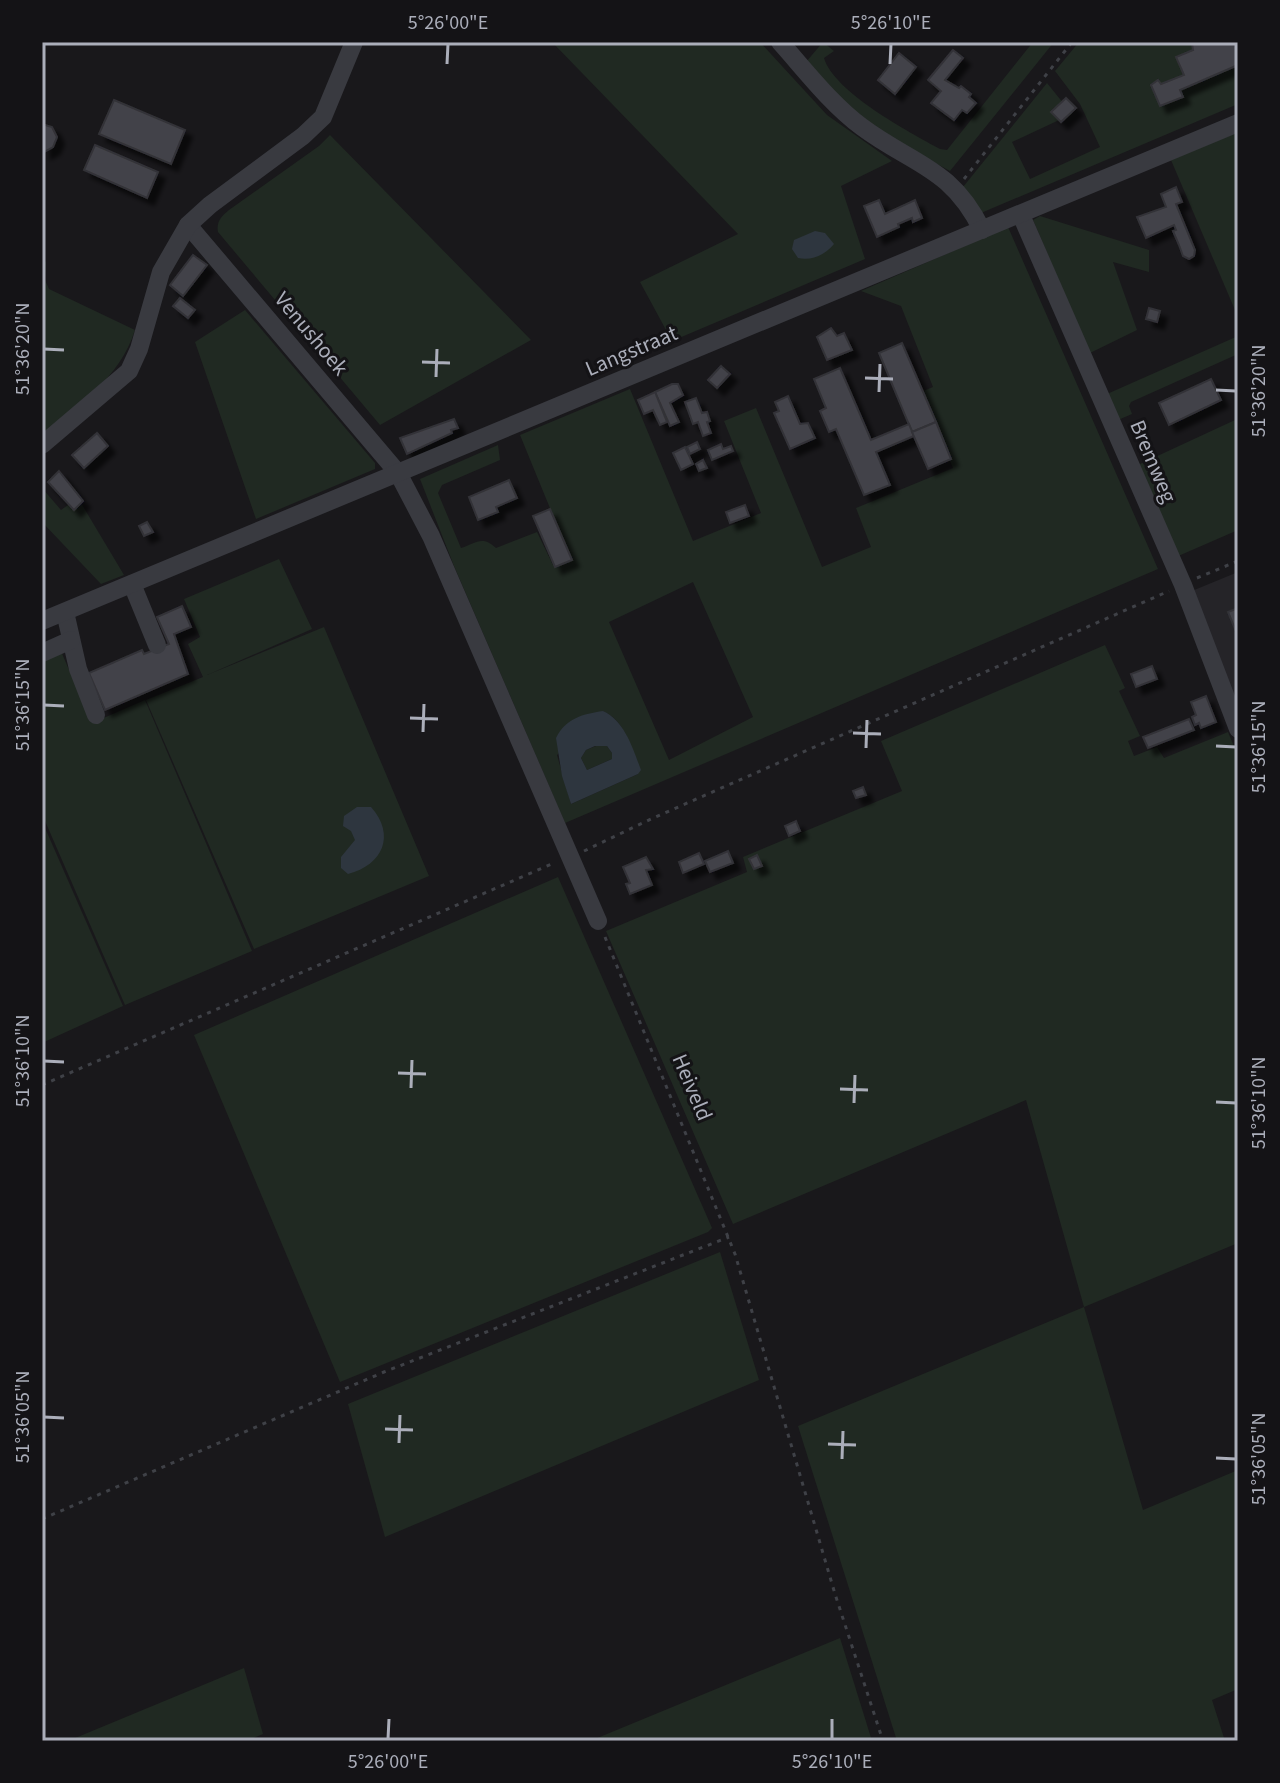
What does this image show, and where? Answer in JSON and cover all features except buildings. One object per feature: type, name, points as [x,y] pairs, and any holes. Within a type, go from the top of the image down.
[{"type":"street","points":[[42,445],[129,371],[139,349],[161,272],[188,225],[323,117],[354,42]]},
{"type":"street","points":[[780,42],[841,110],[864,129],[956,188],[982,230]]},
{"type":"street","name":"Langstraat","points":[[42,621],[1238,123]]},
{"type":"street","name":"Bremweg","points":[[1021,215],[1183,585],[1236,717]]},
{"type":"street","name":"Venushoek","points":[[188,225],[398,473]]},
{"type":"street","points":[[398,473],[431,536],[598,921]]},
{"type":"street","points":[[132,584],[157,645]]},
{"type":"street","points":[[65,612],[78,669],[96,715]]},
{"type":"street","points":[[42,653],[71,640]]},
{"type":"path","points":[[956,188],[1072,42]]},
{"type":"path","points":[[42,1085],[547,864],[572,858],[598,842],[1238,561]]},
{"type":"path","name":"Heiveld","points":[[598,921],[729,1237],[835,1594],[883,1741]]},
{"type":"path","points":[[42,1519],[384,1372],[729,1237]]},
{"type":"shaded area","points":[[552,42],[760,42],[827,115],[892,161],[841,186],[865,259],[672,341],[640,282],[738,234]]},
{"type":"shaded area","points":[[823,42],[834,51],[824,58],[842,84],[874,110],[940,149],[947,150],[1033,42],[1054,42],[950,171],[890,139],[859,117],[806,62]]},
{"type":"shaded area","points":[[1079,42],[1238,42],[1238,104],[981,213],[963,187],[1047,83],[1072,114],[1012,142],[1030,179],[1100,147],[1080,104],[1055,71]]},
{"type":"shaded area","points":[[1238,131],[1238,317],[1171,160]]},
{"type":"shaded area","points":[[330,135],[531,340],[380,425],[218,232],[219,222],[226,212]]},
{"type":"shaded area","points":[[1040,216],[1149,250],[1149,272],[1113,262],[1137,330],[1090,353],[1033,220]]},
{"type":"shaded area","points":[[1008,227],[1158,569],[565,823],[454,566],[420,479],[498,445],[500,460],[442,485],[438,493],[461,548],[483,541],[496,548],[537,532],[553,565],[570,557],[520,435],[630,389],[693,541],[761,513],[724,421],[756,408],[822,567],[871,547],[856,508],[953,468],[921,392],[933,387],[901,306],[861,291]],"holes":[[[693,582],[753,717],[669,760],[609,622]],[[603,711],[623,730],[638,774],[571,804],[557,755]]]},
{"type":"shaded area","points":[[815,231],[825,233],[834,244],[818,256],[798,258],[792,249],[794,240]]},
{"type":"shaded area","points":[[42,260],[46,262],[45,280],[49,289],[135,330],[108,377],[42,437]]},
{"type":"shaded area","points":[[245,310],[375,463],[375,469],[256,519],[195,342]]},
{"type":"shaded area","points":[[1238,336],[1238,354],[1131,402],[1132,414],[1118,420],[1107,394]]},
{"type":"shaded area","points":[[1235,420],[1238,429],[1238,530],[1176,557],[1138,465]]},
{"type":"shaded area","points":[[42,488],[61,510],[78,498],[124,575],[101,584],[42,522]]},
{"type":"shaded area","points":[[279,559],[312,629],[207,675],[324,627],[429,876],[254,949],[146,700],[203,677],[188,644],[200,637],[184,599]]},
{"type":"shaded area","points":[[1238,572],[1238,713],[1187,593]]},
{"type":"shaded area","points":[[57,642],[92,723],[145,700],[252,951],[125,1005],[42,814],[42,649]]},
{"type":"shaded area","points":[[1105,645],[1125,688],[1119,691],[1140,736],[1128,741],[1134,756],[1157,747],[1164,758],[1228,732],[1238,756],[1238,1243],[1084,1307],[1026,1100],[733,1224],[606,931],[747,872],[743,857],[902,791],[881,741]]},
{"type":"shaded area","points":[[603,711],[617,721],[627,736],[641,770],[571,804],[562,776],[556,738],[570,721]],"holes":[[[607,746],[612,759],[587,770],[581,758],[586,750]]]},
{"type":"shaded area","points":[[607,746],[612,759],[587,770],[581,758],[586,750]]},
{"type":"shaded area","points":[[357,807],[371,807],[379,818],[384,838],[382,848],[370,864],[348,874],[341,868],[341,857],[355,840],[351,831],[343,826],[344,816]]},
{"type":"shaded area","points":[[42,821],[123,1006],[42,1043]]},
{"type":"shaded area","points":[[558,877],[712,1228],[340,1382],[194,1035]]},
{"type":"shaded area","points":[[720,1252],[759,1380],[385,1537],[348,1404]]},
{"type":"shaded area","points":[[1084,1307],[1143,1510],[1238,1470],[1238,1689],[1212,1700],[1225,1741],[897,1741],[798,1426]]},
{"type":"shaded area","points":[[840,1638],[872,1741],[590,1741]]},
{"type":"shaded area","points":[[244,1668],[263,1734],[246,1741],[68,1741]]}]
